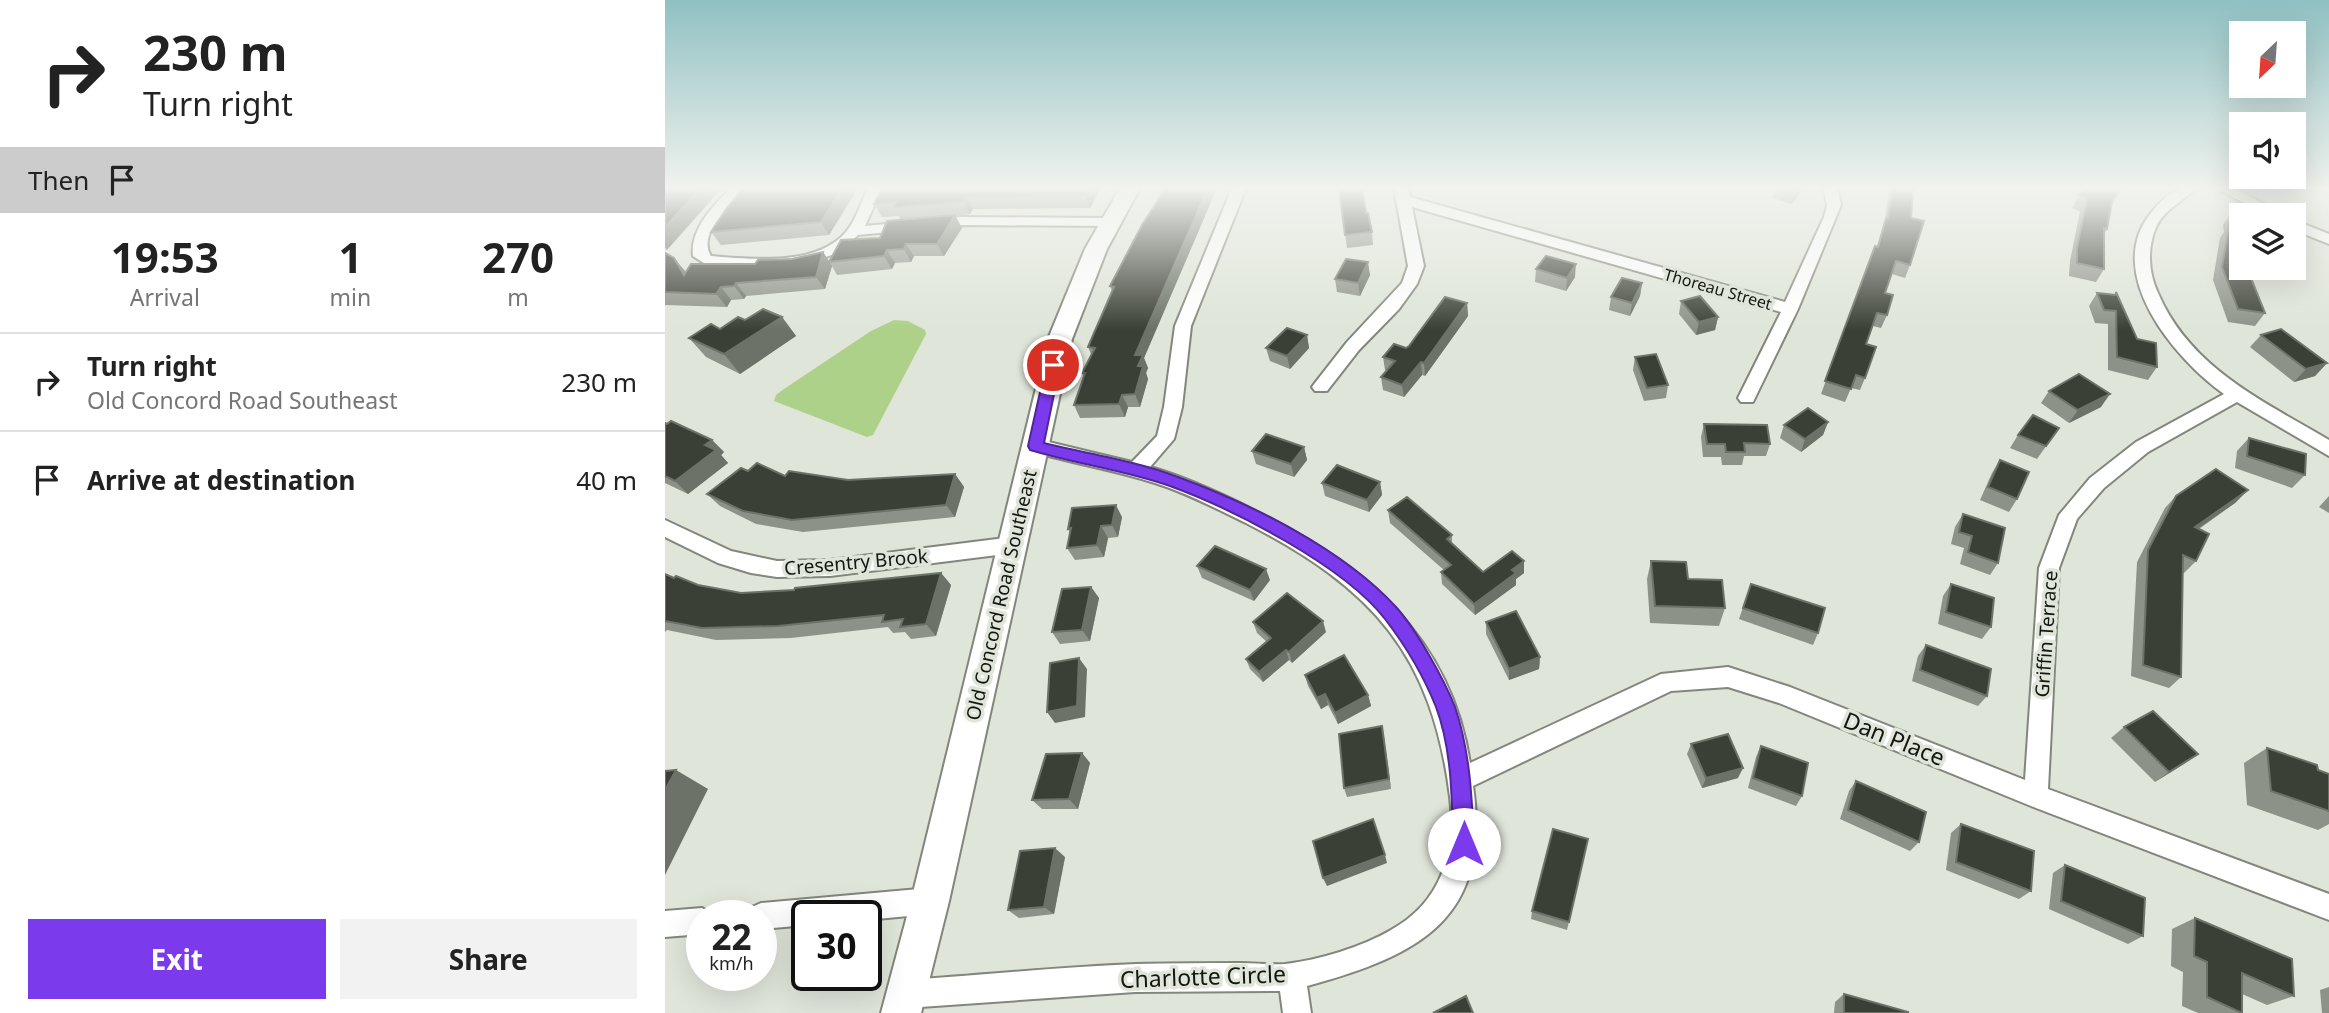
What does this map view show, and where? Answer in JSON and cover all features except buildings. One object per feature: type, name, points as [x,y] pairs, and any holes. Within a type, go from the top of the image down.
[{"type":"street","points":[[702,235],[699,250],[701,256],[707,260],[779,261],[827,251],[844,242],[850,235]]},
{"type":"street","name":"Old Concord Road Southeast","points":[[903,1003],[930,901],[1053,365],[1068,314],[1104,235]]},
{"type":"street","points":[[1135,471],[1165,439],[1173,407],[1183,326],[1220,235]]},
{"type":"street","points":[[1321,387],[1353,346],[1393,305],[1409,284],[1416,266],[1410,235]]},
{"type":"street","name":"Thoreau Street","points":[[1541,235],[1790,309]]},
{"type":"street","points":[[1747,398],[1823,235]]},
{"type":"street","points":[[2145,235],[2141,247],[2143,277],[2153,304],[2174,337],[2205,371],[2329,449]]},
{"type":"street","name":"Griffin Terrace","points":[[2036,796],[2049,568],[2069,515],[2098,483],[2142,447],[2228,401],[2235,392]]},
{"type":"street","name":"Charlotte Circle","points":[[903,1003],[1133,978],[1292,976],[1380,949],[1403,939],[1429,919],[1448,895],[1459,867],[1464,816],[1462,779],[1446,708],[1425,667],[1391,613],[1363,586],[1311,547],[1256,519],[1173,481],[1036,446]]},
{"type":"street","name":"Cresentry Brook","points":[[665,528],[725,557],[777,569],[830,568],[1013,545]]},
{"type":"street","name":"Dan Place","points":[[1462,779],[1669,681],[1728,677],[1782,694],[2036,796],[2329,907]]},
{"type":"street","points":[[777,915],[930,901]]},
{"type":"street","points":[[665,924],[686,922]]},
{"type":"street","points":[[1292,976],[1297,1013]]},
{"type":"shaded area","points":[[894,320],[908,321],[925,330],[926,334],[873,435],[867,437],[774,401],[776,395],[784,389],[871,331]]},
{"type":"route","points":[[1053,365],[1036,446],[1173,481],[1256,519],[1311,547],[1363,586],[1391,613],[1425,667],[1446,708],[1462,779],[1464,844]]}]
